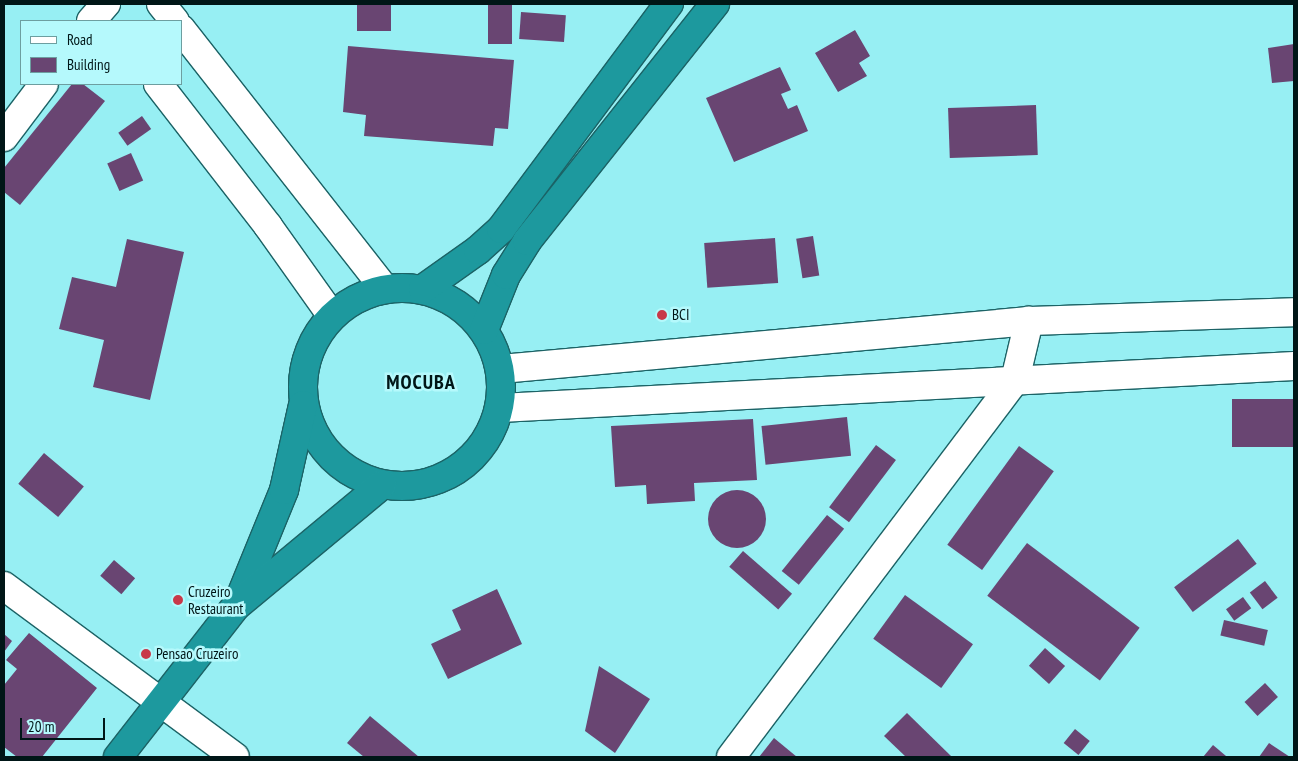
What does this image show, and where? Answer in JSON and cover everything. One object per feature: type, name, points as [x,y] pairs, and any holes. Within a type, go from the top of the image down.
[{"type":"highway","points":[[484,330],[506,275],[527,241],[715,4]]},
{"type":"highway","points":[[423,289],[478,250],[500,229],[666,6]]},
{"type":"highway","points":[[236,606],[263,548],[284,490],[303,405],[306,357],[332,316],[356,298],[384,288],[423,289],[447,298],[468,312],[484,330],[501,369],[500,408],[485,444],[457,471],[421,486],[382,485],[346,470],[318,441],[303,405]]},
{"type":"highway","points":[[118,757],[236,606],[382,485]]},
{"type":"street","points":[[161,4],[174,20]]},
{"type":"street","points":[[182,30],[384,288]]},
{"type":"street","points":[[4,137],[43,85]]},
{"type":"street","points":[[159,85],[268,226],[332,316]]},
{"type":"street","points":[[501,369],[1029,321],[1294,312]]},
{"type":"street","points":[[731,757],[1015,380],[1029,321]]},
{"type":"street","points":[[500,408],[1294,366]]},
{"type":"street","points":[[4,586],[159,704],[234,757]]},
{"type":"building","points":[[357,4],[391,4],[391,31],[357,31]]},
{"type":"building","points":[[488,5],[512,5],[512,44],[488,44]]},
{"type":"building","points":[[521,12],[566,15],[564,42],[519,39]]},
{"type":"building","points":[[855,30],[870,56],[859,63],[867,76],[838,92],[815,53]]},
{"type":"building","points":[[1294,44],[1294,81],[1272,83],[1268,48]]},
{"type":"building","points":[[348,46],[514,60],[508,129],[495,128],[493,146],[364,136],[366,115],[343,112]]},
{"type":"building","points":[[780,67],[791,90],[781,94],[788,109],[797,105],[808,131],[734,162],[706,98]]},
{"type":"building","points":[[71,85],[84,85],[105,101],[20,205],[4,192],[4,168]]},
{"type":"building","points":[[1036,105],[1038,155],[950,158],[948,108]]},
{"type":"building","points":[[142,116],[151,129],[127,146],[118,133]]},
{"type":"building","points":[[131,153],[143,180],[119,191],[107,164]]},
{"type":"building","points":[[813,236],[819,276],[802,278],[796,239]]},
{"type":"building","points":[[775,238],[778,283],[707,288],[704,243]]},
{"type":"building","points":[[127,239],[184,252],[150,400],[93,387],[104,340],[59,329],[72,277],[116,287]]},
{"type":"building","points":[[1232,399],[1294,399],[1294,447],[1232,447]]},
{"type":"building","points":[[847,417],[851,456],[766,465],[761,426]]},
{"type":"building","points":[[753,419],[757,480],[694,483],[695,501],[647,504],[646,485],[615,487],[611,426]]},
{"type":"building","points":[[876,445],[896,460],[849,522],[829,507]]},
{"type":"building","points":[[1019,446],[1054,471],[982,570],[947,545]]},
{"type":"building","points":[[44,453],[84,486],[58,517],[18,484]]},
{"type":"building","points":[[731,490],[743,490],[758,498],[766,513],[766,525],[758,540],[743,548],[731,548],[716,540],[708,525],[708,513],[716,498]]},
{"type":"building","points":[[827,515],[844,529],[799,585],[782,571]]},
{"type":"building","points":[[1238,539],[1257,564],[1193,612],[1174,587]]},
{"type":"building","points":[[1027,543],[1140,628],[1100,681],[987,596]]},
{"type":"building","points":[[743,551],[792,594],[778,609],[729,567]]},
{"type":"building","points":[[114,560],[135,578],[121,594],[100,576]]},
{"type":"building","points":[[1265,581],[1278,598],[1262,609],[1250,592]]},
{"type":"building","points":[[497,589],[522,644],[448,679],[431,644],[461,630],[452,610]]},
{"type":"building","points":[[905,595],[973,644],[941,688],[873,639]]},
{"type":"building","points":[[1243,597],[1251,608],[1234,621],[1226,609]]},
{"type":"building","points":[[1224,620],[1268,630],[1264,646],[1220,636]]},
{"type":"building","points":[[29,633],[97,688],[42,757],[17,757],[4,747],[4,685],[17,669],[6,660]]},
{"type":"building","points":[[4,634],[12,641],[4,652]]},
{"type":"building","points":[[1045,648],[1065,666],[1049,684],[1029,666]]},
{"type":"building","points":[[599,666],[650,699],[615,753],[585,731]]},
{"type":"building","points":[[1265,683],[1278,697],[1257,716],[1245,702]]},
{"type":"building","points":[[907,713],[952,757],[906,757],[884,736]]},
{"type":"building","points":[[370,716],[419,757],[364,757],[347,743]]},
{"type":"building","points":[[1075,729],[1090,741],[1078,755],[1064,743]]},
{"type":"building","points":[[774,738],[797,757],[759,757]]},
{"type":"building","points":[[1269,743],[1290,757],[1259,757]]},
{"type":"building","points":[[1213,745],[1226,756],[1203,757]]},
{"type":"place","name":"BCI","points":[[662,315]]},
{"type":"place","name":"Cruzeiro Restaurant","points":[[178,600]]},
{"type":"place","name":"Pensao Cruzeiro","points":[[146,654]]},
{"type":"district","name":"MOCUBA","points":[[421,382]]}]
